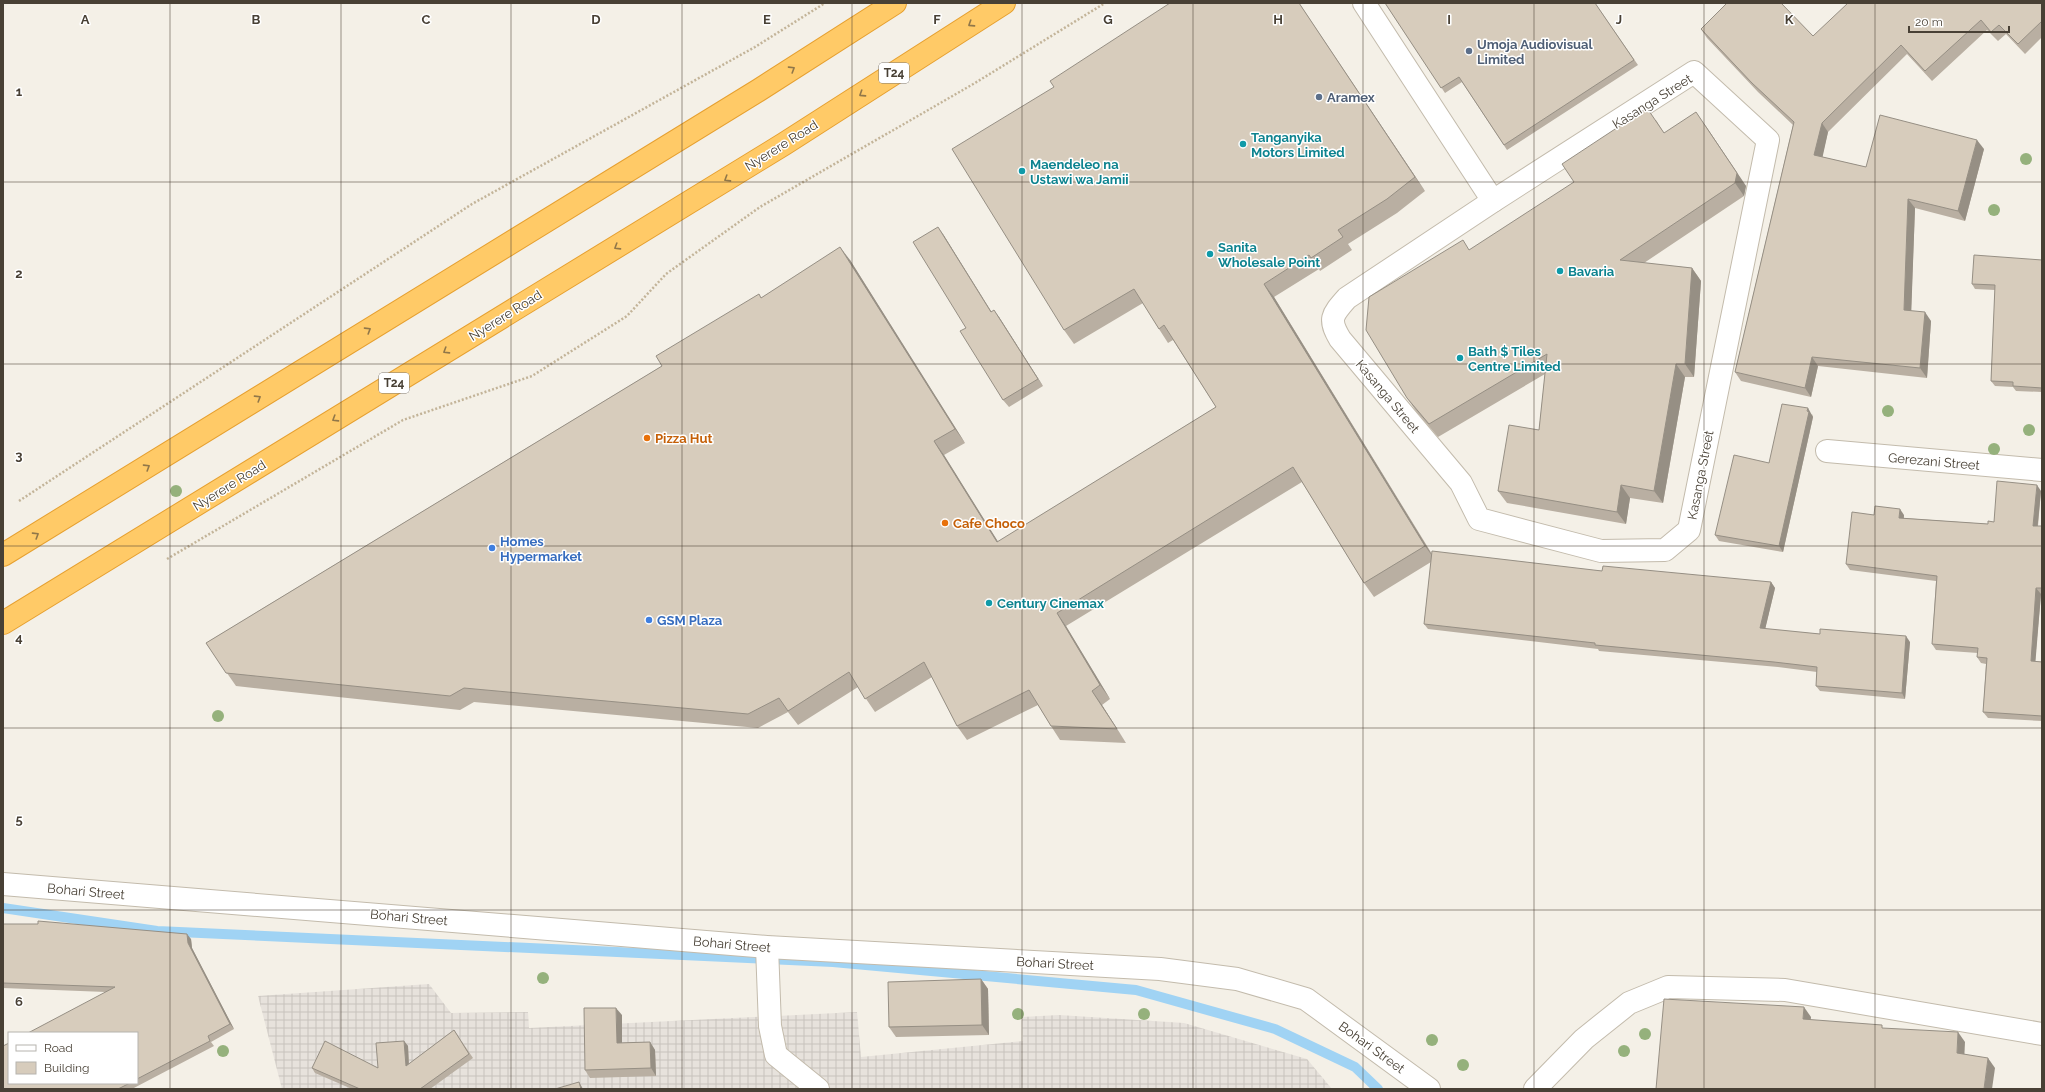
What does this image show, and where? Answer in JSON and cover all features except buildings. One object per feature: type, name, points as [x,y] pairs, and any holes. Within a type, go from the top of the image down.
[{"type":"highway","points":[[3,555],[746,98],[895,3]]},
{"type":"highway","name":"Nyerere Road","points":[[3,623],[784,144],[1004,3]]},
{"type":"street","points":[[1364,3],[1493,201]]},
{"type":"street","name":"Kasanga Street","points":[[1694,72],[1768,140],[1689,530],[1665,550],[1601,551],[1478,519],[1461,482],[1340,339],[1332,325],[1334,313],[1347,298],[1493,201],[1694,72]]},
{"type":"street","name":"Gerezani Street","points":[[1827,451],[2042,470]]},
{"type":"street","name":"Bohari Street","points":[[3,884],[767,947],[1160,969],[1237,979],[1306,999],[1429,1089]]},
{"type":"street","points":[[767,947],[770,1026],[776,1055],[818,1089]]},
{"type":"street","points":[[1535,1089],[1584,1039],[1630,1003],[1668,987],[1785,990],[2042,1034]]},
{"type":"path","points":[[19,501],[472,204],[755,47],[825,3]]},
{"type":"path","points":[[162,562],[403,420],[532,376],[627,316],[666,274],[760,207],[975,84],[1104,3]]},
{"type":"shaded area","points":[[429,984],[451,1013],[528,1012],[529,1028],[857,1012],[861,1057],[1023,1041],[1022,1017],[1059,1015],[1184,1023],[1307,1059],[1332,1089],[282,1089],[258,996]]},
{"type":"waterway","points":[[3,908],[157,931],[833,962],[1136,990],[1275,1029],[1355,1067],[1378,1089]]},
{"type":"place","name":"Umoja Audiovisual Limited","points":[[1469,51]]},
{"type":"place","name":"Aramex","points":[[1319,97]]},
{"type":"place","name":"Tanganyika Motors Limited","points":[[1243,144]]},
{"type":"place","name":"Maendeleo na Ustawi wa Jamii","points":[[1022,171]]},
{"type":"place","name":"Sanita Wholesale Point","points":[[1210,254]]},
{"type":"place","name":"Bavaria","points":[[1560,271]]},
{"type":"place","name":"Bath $ Tiles Centre Limited","points":[[1460,358]]},
{"type":"place","name":"Pizza Hut","points":[[647,438]]},
{"type":"place","name":"Cafe Choco","points":[[945,523]]},
{"type":"place","name":"Homes Hypermarket","points":[[492,548]]},
{"type":"place","name":"Century Cinemax","points":[[989,603]]},
{"type":"place","name":"GSM Plaza","points":[[649,620]]}]
